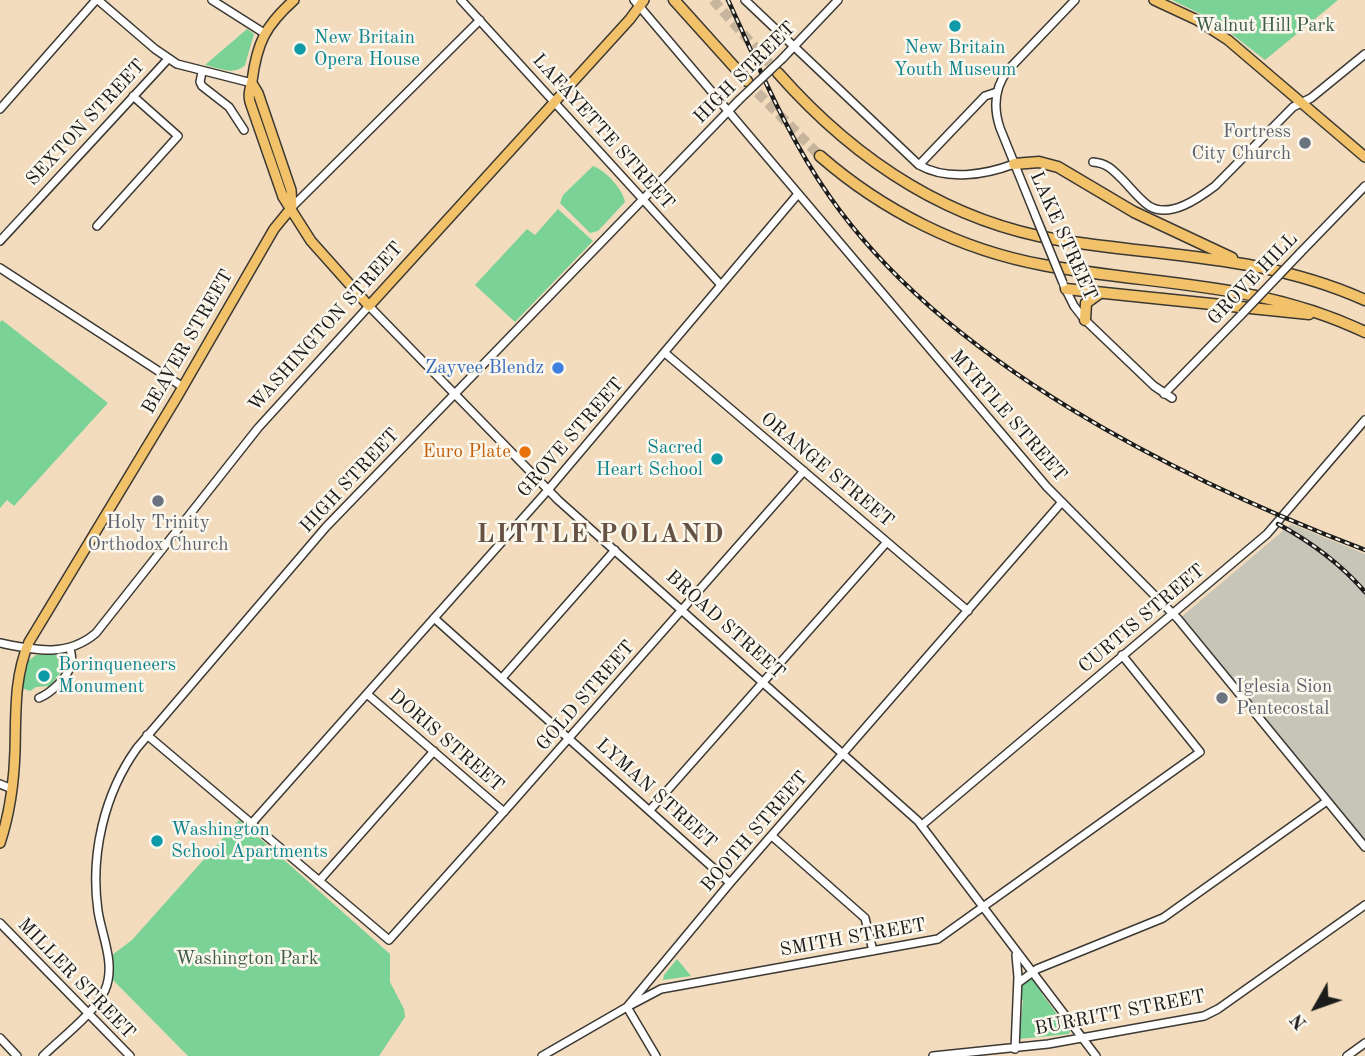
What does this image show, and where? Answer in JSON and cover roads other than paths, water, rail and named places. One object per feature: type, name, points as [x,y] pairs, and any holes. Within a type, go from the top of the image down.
[{"type":"highway","points":[[674,0],[747,82]]},
{"type":"highway","points":[[778,74],[823,121],[869,160],[923,194],[964,213],[1058,240],[1238,262],[1303,277],[1365,300]]},
{"type":"highway","points":[[820,156],[845,177],[890,207],[946,236],[987,251],[1059,268],[1247,293],[1295,304],[1365,332]]},
{"type":"highway","points":[[1014,164],[1039,162],[1058,167],[1134,212],[1238,262]]},
{"type":"highway","points":[[1064,286],[1332,317]]},
{"type":"highway","points":[[1084,320],[1087,302],[1101,292]]},
{"type":"main road","points":[[264,33],[294,0]]},
{"type":"main road","points":[[1154,0],[1197,20],[1224,38],[1365,158]]},
{"type":"main road","name":"WASHINGTON STREET","points":[[369,306],[631,19],[640,2]]},
{"type":"main road","name":"BROAD STREET","points":[[264,33],[255,57],[248,95],[281,192],[314,244],[369,306]]},
{"type":"main road","name":"BEAVER STREET","points":[[0,843],[12,789],[17,688],[26,649],[274,229],[292,207]]},
{"type":"street","points":[[0,108],[97,0],[180,66],[251,83]]},
{"type":"street","points":[[212,0],[264,33]]},
{"type":"street","name":"LAFAYETTE STREET","points":[[461,0],[722,285]]},
{"type":"street","points":[[745,0],[919,165],[933,172],[952,175],[998,169],[1014,164]]},
{"type":"street","name":"HIGH STREET","points":[[43,1056],[103,994],[109,974],[96,884],[102,826],[120,776],[147,735],[326,527],[838,0]]},
{"type":"street","points":[[919,165],[985,96],[997,92],[1006,72],[1075,0]]},
{"type":"street","name":"MYRTLE STREET","points":[[640,2],[798,194],[1062,502],[1173,614],[1365,847]]},
{"type":"street","name":"BEAVER STREET","points":[[292,207],[480,20]]},
{"type":"street","points":[[1093,162],[1111,168],[1150,206],[1163,210],[1174,209],[1202,196],[1290,109],[1311,98],[1365,54]]},
{"type":"street","name":"SEXTON STREET","points":[[0,241],[168,59]]},
{"type":"street","points":[[202,72],[202,86],[229,107],[244,130]]},
{"type":"street","name":"LAKE STREET","points":[[997,92],[997,120],[1064,286],[1084,320],[1168,396]]},
{"type":"street","points":[[97,226],[178,136],[132,96]]},
{"type":"street","name":"GROVE HILL","points":[[1168,396],[1242,314],[1365,186]]},
{"type":"street","name":"GROVE STREET","points":[[252,823],[548,490],[798,194]]},
{"type":"street","points":[[0,268],[183,387]]},
{"type":"street","name":"BROAD STREET","points":[[369,306],[548,490],[922,825],[1096,1056]]},
{"type":"street","name":"WASHINGTON STREET","points":[[0,643],[48,651],[70,648],[90,638],[106,623],[258,428],[369,306]]},
{"type":"street","name":"ORANGE STREET","points":[[665,353],[887,542],[971,609]]},
{"type":"street","name":"CURTIS STREET","points":[[922,825],[1278,524],[1365,421]]},
{"type":"street","name":"GOLD STREET","points":[[319,881],[389,940],[804,471]]},
{"type":"street","name":"BOOTH STREET","points":[[542,1056],[627,1007],[730,883],[1062,502]]},
{"type":"street","points":[[650,810],[887,542]]},
{"type":"street","points":[[502,678],[615,551]]},
{"type":"street","name":"LYMAN STREET","points":[[434,618],[730,883]]},
{"type":"street","points":[[38,698],[50,692],[70,669],[70,648]]},
{"type":"street","name":"SMITH STREET","points":[[627,1007],[661,989],[939,939],[1199,752],[1122,655]]},
{"type":"street","name":"DORIS STREET","points":[[367,694],[504,813]]},
{"type":"street","points":[[147,735],[319,881],[434,751]]},
{"type":"street","points":[[0,783],[12,789]]},
{"type":"street","points":[[1018,983],[1032,972],[1160,920],[1327,801]]},
{"type":"street","points":[[772,836],[865,918],[873,951]]},
{"type":"street","name":"BURRITT STREET","points":[[933,1056],[1005,1053],[1212,1013],[1365,905]]},
{"type":"street","name":"MILLER STREET","points":[[0,923],[130,1056]]},
{"type":"street","points":[[1015,951],[1018,983],[1015,1049]]},
{"type":"street","points":[[627,1007],[656,1056]]},
{"type":"street","points":[[0,1038],[17,1056]]},
{"type":"street","points":[[1347,1056],[1365,1043]]},
{"type":"tunnel","points":[[713,0],[778,73]]},
{"type":"tunnel","points":[[747,82],[820,156]]},
{"type":"railway","points":[[728,0],[787,126],[830,197],[879,257],[936,312],[1001,363],[1071,409],[1145,451],[1219,488],[1365,550]]},
{"type":"railway","points":[[1278,524],[1324,554],[1365,592]]},
{"type":"place","name":"New Britain Youth Museum","points":[[955,26]]},
{"type":"place","name":"New Britain Opera House","points":[[300,49]]},
{"type":"place","name":"Fortress City Church","points":[[1305,143]]},
{"type":"place","name":"Zayvee Blendz","points":[[558,368]]},
{"type":"place","name":"Euro Plate","points":[[525,452]]},
{"type":"place","name":"Sacred Heart School","points":[[717,459]]},
{"type":"place","name":"Holy Trinity Orthodox Church","points":[[158,501]]},
{"type":"place","name":"Borinqueneers Monument","points":[[44,676]]},
{"type":"place","name":"Iglesia Sion Pentecostal","points":[[1222,698]]},
{"type":"place","name":"Washington School Apartments","points":[[157,841]]},
{"type":"district","name":"LITTLE POLAND","points":[[601,535]]},
{"type":"park label","name":"Walnut Hill Park","points":[[1265,26]]},
{"type":"park label","name":"Washington Park","points":[[247,959]]}]
